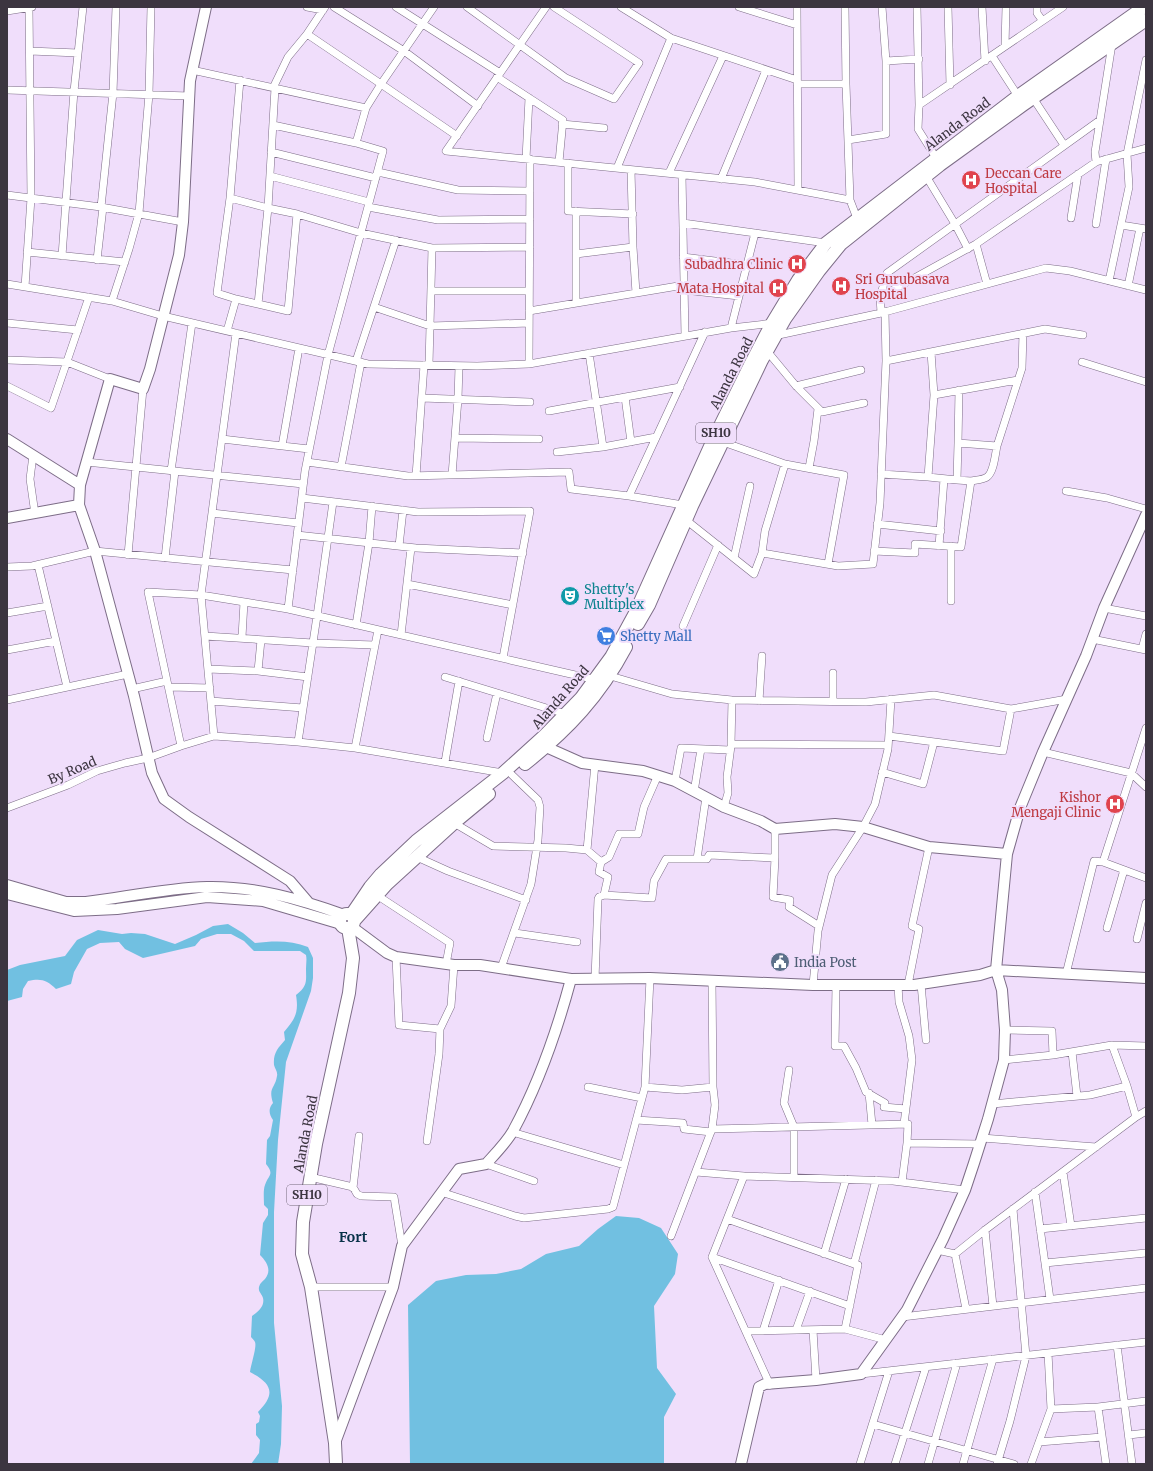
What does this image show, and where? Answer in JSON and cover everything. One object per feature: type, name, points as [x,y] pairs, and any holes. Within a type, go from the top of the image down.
[{"type":"main road","name":"Alanda Road","points":[[778,322],[858,224],[1018,96],[1144,7]]},
{"type":"main road","name":"Alanda Road","points":[[549,740],[566,714],[602,677],[615,667],[638,606],[712,442],[778,322],[798,280],[826,243],[858,224],[926,176],[938,161],[1146,20]]},
{"type":"main road","name":"Alanda Road","points":[[629,633],[649,604],[686,520],[767,351],[770,336]]},
{"type":"main road","name":"Alanda Road","points":[[336,1464],[335,1443],[310,1287],[302,1254],[303,1222],[310,1177],[349,993],[353,958],[348,922],[372,893],[381,874],[416,841],[507,774],[576,719],[602,677]]},
{"type":"main road","name":"Alanda Road","points":[[372,893],[387,884],[507,774]]},
{"type":"street","points":[[7,11],[32,7]]},
{"type":"street","points":[[62,256],[74,91],[83,7]]},
{"type":"street","points":[[97,260],[113,93],[116,7]]},
{"type":"street","points":[[112,301],[139,213],[149,94],[151,7]]},
{"type":"street","points":[[128,554],[143,390],[150,369],[179,255],[184,222],[190,81],[206,7]]},
{"type":"street","points":[[258,304],[268,208],[274,88],[288,57],[307,34],[324,9],[307,7]]},
{"type":"street","points":[[334,7],[404,51],[478,106]]},
{"type":"street","points":[[396,7],[499,75],[529,98],[563,120],[559,162]]},
{"type":"street","points":[[356,143],[366,108],[434,7]]},
{"type":"street","points":[[467,7],[566,78],[614,99],[639,63],[554,7]]},
{"type":"street","points":[[546,7],[446,151],[755,182],[850,200]]},
{"type":"street","points":[[621,7],[671,38],[797,82],[846,84]]},
{"type":"street","points":[[739,7],[797,25]]},
{"type":"street","points":[[797,7],[798,190]]},
{"type":"street","points":[[845,7],[850,200],[858,224]]},
{"type":"street","points":[[848,140],[886,134],[886,61],[882,7]]},
{"type":"street","points":[[917,7],[919,60],[918,129],[938,161]]},
{"type":"street","points":[[948,7],[950,85]]},
{"type":"street","points":[[982,7],[984,61]]},
{"type":"street","points":[[1005,46],[1006,7]]},
{"type":"street","points":[[1037,7],[1038,13],[1042,20]]},
{"type":"street","points":[[919,105],[1062,7]]},
{"type":"street","points":[[25,287],[31,198],[29,8]]},
{"type":"street","points":[[307,34],[457,136]]},
{"type":"street","points":[[617,168],[671,38]]},
{"type":"street","points":[[1096,162],[1095,152],[1112,44]]},
{"type":"street","points":[[30,51],[78,53]]},
{"type":"street","points":[[669,173],[723,56]]},
{"type":"street","points":[[992,56],[1018,96]]},
{"type":"street","points":[[886,61],[919,60]]},
{"type":"street","points":[[1109,281],[1129,187],[1127,154],[1146,60]]},
{"type":"street","points":[[192,70],[366,108]]},
{"type":"street","points":[[721,179],[766,70]]},
{"type":"street","points":[[240,80],[230,198],[217,293],[288,311],[297,214]]},
{"type":"street","points":[[7,90],[74,91],[189,96]]},
{"type":"street","points":[[529,98],[529,364]]},
{"type":"street","points":[[1033,98],[1064,145]]},
{"type":"street","points":[[762,553],[838,566],[873,564],[881,474],[886,361],[883,312],[880,297],[887,273],[1100,120]]},
{"type":"street","points":[[562,124],[604,128]]},
{"type":"street","points":[[273,125],[356,143],[383,151],[328,354],[303,484],[288,609]]},
{"type":"street","points":[[880,297],[968,250],[1096,162],[1146,148]]},
{"type":"street","points":[[271,152],[377,175],[458,190],[530,191]]},
{"type":"street","points":[[1096,224],[1106,159]]},
{"type":"street","points":[[568,163],[568,211],[633,214]]},
{"type":"street","points":[[631,170],[636,293]]},
{"type":"street","points":[[1071,218],[1078,174]]},
{"type":"street","points":[[682,175],[685,336]]},
{"type":"street","points":[[270,176],[369,205],[438,220],[530,219]]},
{"type":"street","points":[[926,176],[955,224],[968,250]]},
{"type":"street","points":[[7,195],[102,207],[184,222]]},
{"type":"street","points":[[230,198],[297,214],[361,233],[432,248],[530,247]]},
{"type":"street","points":[[576,211],[576,303]]},
{"type":"street","points":[[683,223],[826,243]]},
{"type":"street","points":[[1121,224],[1144,229],[1128,286]]},
{"type":"street","points":[[731,328],[755,233]]},
{"type":"street","points":[[341,467],[358,362],[396,240]]},
{"type":"street","points":[[976,244],[987,284]]},
{"type":"street","points":[[576,254],[633,247]]},
{"type":"street","points":[[416,476],[422,398],[427,365],[430,326],[432,248]]},
{"type":"street","points":[[27,252],[125,262]]},
{"type":"street","points":[[683,257],[747,265]]},
{"type":"street","points":[[770,336],[883,312],[1046,268],[1070,271],[1146,290]]},
{"type":"street","points":[[7,284],[112,301],[163,316],[368,364],[459,366],[529,364],[705,332],[778,322]]},
{"type":"street","points":[[529,311],[636,293],[684,288],[739,296]]},
{"type":"street","points":[[431,291],[529,291]]},
{"type":"street","points":[[7,386],[51,408],[89,297]]},
{"type":"street","points":[[227,331],[236,299]]},
{"type":"street","points":[[374,307],[430,326],[529,323]]},
{"type":"street","points":[[7,323],[78,330]]},
{"type":"street","points":[[165,558],[173,471],[192,323]]},
{"type":"street","points":[[886,361],[1045,329],[1083,335]]},
{"type":"street","points":[[629,496],[705,332]]},
{"type":"street","points":[[236,333],[201,595],[214,736],[355,748],[445,762],[507,774],[540,803],[537,847],[531,884],[501,968]]},
{"type":"street","points":[[881,474],[971,481],[983,479],[989,475],[1022,368],[1024,333]]},
{"type":"street","points":[[282,446],[299,348]]},
{"type":"street","points":[[767,351],[796,386],[822,412],[864,403]]},
{"type":"street","points":[[928,477],[934,395],[931,352]]},
{"type":"street","points":[[589,353],[603,447]]},
{"type":"street","points":[[7,360],[67,362],[143,390]]},
{"type":"street","points":[[1082,362],[1146,382]]},
{"type":"street","points":[[452,475],[459,366]]},
{"type":"street","points":[[796,386],[861,370]]},
{"type":"street","points":[[110,379],[80,485],[80,505],[95,551],[132,689],[152,773],[164,799],[189,817],[290,881],[308,902]]},
{"type":"street","points":[[934,395],[1018,380]]},
{"type":"street","points":[[549,410],[680,387]]},
{"type":"street","points":[[957,480],[960,390]]},
{"type":"street","points":[[625,397],[631,442]]},
{"type":"street","points":[[422,398],[530,402]]},
{"type":"street","points":[[809,468],[818,408]]},
{"type":"street","points":[[557,452],[603,447],[656,437]]},
{"type":"street","points":[[455,438],[539,439]]},
{"type":"street","points":[[7,439],[80,485]]},
{"type":"street","points":[[222,439],[309,449]]},
{"type":"street","points":[[723,442],[785,464],[844,475],[828,564]]},
{"type":"street","points":[[958,443],[997,446]]},
{"type":"street","points":[[33,455],[30,480],[34,514]]},
{"type":"street","points":[[86,462],[303,484]]},
{"type":"street","points":[[307,462],[408,476],[569,472],[571,489],[629,496],[683,505]]},
{"type":"street","points":[[686,520],[754,574],[762,553],[765,531],[785,464]]},
{"type":"street","points":[[940,546],[944,479]]},
{"type":"street","points":[[874,551],[915,553],[915,544],[961,547],[971,481]]},
{"type":"street","points":[[734,558],[750,486]]},
{"type":"street","points":[[1066,491],[1107,498],[1146,509]]},
{"type":"street","points":[[302,498],[418,512],[530,511],[503,658]]},
{"type":"street","points":[[298,742],[333,502]]},
{"type":"street","points":[[7,518],[80,505]]},
{"type":"street","points":[[356,625],[369,543],[372,506]]},
{"type":"street","points":[[399,546],[403,510]]},
{"type":"street","points":[[212,513],[298,523]]},
{"type":"street","points":[[861,1374],[907,1310],[965,1190],[981,1141],[1004,1060],[1005,1030],[1002,990],[996,970],[1007,854],[1020,808],[1043,752],[1067,699],[1104,608],[1145,520]]},
{"type":"street","points":[[877,524],[940,531]]},
{"type":"street","points":[[297,535],[411,548],[523,553]]},
{"type":"street","points":[[683,626],[718,545]]},
{"type":"street","points":[[951,546],[951,601]]},
{"type":"street","points":[[401,635],[411,548]]},
{"type":"street","points":[[7,567],[38,565],[95,551],[293,570]]},
{"type":"street","points":[[38,565],[67,687]]},
{"type":"street","points":[[407,584],[513,605]]},
{"type":"street","points":[[181,746],[148,592],[201,595],[288,609],[503,658],[602,677],[672,694],[732,700],[866,702],[934,695],[1012,709],[1067,699]]},
{"type":"street","points":[[242,638],[244,602]]},
{"type":"street","points":[[7,613],[48,606]]},
{"type":"street","points":[[1104,608],[1146,616]]},
{"type":"street","points":[[355,748],[378,630]]},
{"type":"street","points":[[1092,639],[1144,650],[1146,634]]},
{"type":"street","points":[[205,636],[313,643],[375,645]]},
{"type":"street","points":[[258,671],[261,640]]},
{"type":"street","points":[[7,650],[56,641]]},
{"type":"street","points":[[759,701],[762,656]]},
{"type":"street","points":[[208,669],[258,671],[308,677]]},
{"type":"street","points":[[833,673],[833,701]]},
{"type":"street","points":[[7,700],[128,674]]},
{"type":"street","points":[[445,677],[566,714]]},
{"type":"street","points":[[445,762],[459,681]]},
{"type":"street","points":[[132,689],[168,684],[210,688]]},
{"type":"street","points":[[487,738],[497,693]]},
{"type":"street","points":[[813,985],[819,926],[832,875],[863,827],[875,804],[888,744],[891,699]]},
{"type":"street","points":[[724,807],[728,793],[727,777],[731,747],[732,700]]},
{"type":"street","points":[[211,701],[303,708]]},
{"type":"street","points":[[888,736],[1003,751],[1012,709]]},
{"type":"street","points":[[1103,862],[1146,728]]},
{"type":"street","name":"By Road","points":[[7,808],[68,785],[97,771],[148,758],[214,736]]},
{"type":"street","points":[[549,740],[582,762],[643,771],[675,781],[724,807],[761,821],[775,830],[835,824],[863,827],[930,847],[1007,854]]},
{"type":"street","points":[[882,772],[923,784],[934,742]]},
{"type":"street","points":[[675,781],[681,748],[701,749],[888,744]]},
{"type":"street","points":[[694,792],[701,749]]},
{"type":"street","points":[[1043,752],[1131,773],[1146,787]]},
{"type":"street","points":[[587,850],[595,764]]},
{"type":"street","points":[[604,895],[608,877],[599,872],[601,862],[609,857],[619,834],[638,834],[644,807],[658,775]]},
{"type":"street","points":[[697,859],[706,797]]},
{"type":"street","points":[[454,823],[493,846],[587,850],[601,862]]},
{"type":"street","points":[[775,830],[773,897],[790,900],[789,907],[819,926]]},
{"type":"street","points":[[904,1124],[912,1060],[909,1036],[899,1002],[919,929],[912,926],[930,847]]},
{"type":"street","points":[[595,979],[599,897],[604,895],[652,898],[654,881],[666,859],[707,859],[709,855],[775,858]]},
{"type":"street","points":[[417,857],[448,871],[526,900]]},
{"type":"street","points":[[1066,974],[1094,861],[1103,862],[1146,878]]},
{"type":"street","points":[[1107,928],[1124,870]]},
{"type":"street","points":[[7,885],[66,902],[86,902],[170,890],[207,887],[254,891],[308,902],[348,922],[387,953],[396,957],[450,965],[480,965],[571,979],[650,978],[813,985],[903,985],[921,984],[980,975],[996,970],[1146,978]]},
{"type":"street","points":[[372,893],[450,943],[451,1006],[440,1029],[439,1054],[427,1141]]},
{"type":"street","points":[[7,894],[74,911],[117,909],[207,897],[263,901],[348,922]]},
{"type":"street","points":[[1137,939],[1146,903]]},
{"type":"street","points":[[514,933],[577,942]]},
{"type":"street","points":[[396,957],[399,1025],[440,1029]]},
{"type":"street","points":[[441,1192],[520,1217],[608,1210],[613,1207],[645,1087],[650,978]]},
{"type":"street","points":[[486,1164],[512,1132],[533,1089],[558,1027],[571,979]]},
{"type":"street","points":[[670,1236],[712,1131],[715,1105],[713,1087],[712,980]]},
{"type":"street","points":[[921,984],[926,1040]]},
{"type":"street","points":[[836,985],[834,1046],[844,1046],[856,1068],[866,1092],[885,1103],[884,1107],[906,1109]]},
{"type":"street","points":[[1005,1030],[1052,1031],[1054,1055]]},
{"type":"street","points":[[1004,1060],[1054,1055],[1112,1044],[1146,1046]]},
{"type":"street","points":[[1112,1044],[1136,1117]]},
{"type":"street","points":[[1072,1052],[1077,1096]]},
{"type":"street","points":[[789,1070],[784,1103],[794,1127],[794,1177]]},
{"type":"street","points":[[588,1086],[642,1098]]},
{"type":"street","points":[[992,1104],[1090,1095],[1127,1086]]},
{"type":"street","points":[[645,1087],[682,1090],[713,1087]]},
{"type":"street","points":[[869,1093],[872,1125]]},
{"type":"street","points":[[955,1254],[1035,1192],[1146,1111]]},
{"type":"street","points":[[636,1120],[682,1124],[684,1129],[712,1131],[908,1124],[902,1182]]},
{"type":"street","points":[[512,1132],[624,1165]]},
{"type":"street","points":[[335,1443],[393,1287],[402,1246],[394,1197],[361,1196],[357,1194],[353,1188],[359,1136]]},
{"type":"street","points":[[907,1143],[981,1141],[1096,1147]]},
{"type":"street","points":[[402,1246],[459,1169],[486,1164],[534,1182]]},
{"type":"street","points":[[696,1172],[744,1176],[876,1180],[965,1190]]},
{"type":"street","points":[[1063,1172],[1071,1226]]},
{"type":"street","points":[[744,1176],[712,1257],[770,1384]]},
{"type":"street","points":[[310,1177],[353,1188]]},
{"type":"street","points":[[824,1254],[846,1179]]},
{"type":"street","points":[[854,1264],[876,1180]]},
{"type":"street","points":[[1035,1192],[1050,1300]]},
{"type":"street","points":[[997,1462],[1010,1421],[1026,1356],[1012,1210]]},
{"type":"street","points":[[1040,1230],[1146,1218]]},
{"type":"street","points":[[727,1219],[858,1265],[845,1329]]},
{"type":"street","points":[[985,1230],[993,1306]]},
{"type":"street","points":[[937,1250],[955,1254]]},
{"type":"street","points":[[1045,1263],[1146,1253]]},
{"type":"street","points":[[955,1254],[966,1310]]},
{"type":"street","points":[[712,1257],[850,1306]]},
{"type":"street","points":[[763,1331],[779,1280]]},
{"type":"street","points":[[310,1287],[393,1287]]},
{"type":"street","points":[[902,1317],[1146,1288]]},
{"type":"street","points":[[796,1330],[810,1292]]},
{"type":"street","points":[[746,1331],[845,1329],[886,1340]]},
{"type":"street","points":[[813,1330],[816,1380]]},
{"type":"street","points":[[741,1464],[759,1387],[765,1384],[816,1380],[1146,1342]]},
{"type":"street","points":[[1117,1345],[1132,1464]]},
{"type":"street","points":[[1032,1464],[1051,1409],[1048,1353]]},
{"type":"street","points":[[963,1464],[993,1359]]},
{"type":"street","points":[[928,1464],[957,1363]]},
{"type":"street","points":[[895,1464],[926,1367]]},
{"type":"street","points":[[860,1464],[890,1371]]},
{"type":"street","points":[[1051,1409],[1098,1407],[1146,1401]]},
{"type":"street","points":[[1098,1407],[1106,1464]]},
{"type":"street","points":[[872,1424],[967,1451],[997,1462],[1014,1464]]},
{"type":"street","points":[[1129,1435],[1146,1433]]},
{"type":"street","points":[[1039,1442],[1102,1437]]},
{"type":"water","points":[[228,924],[243,933],[255,943],[282,942],[295,943],[308,947],[313,958],[313,978],[311,991],[286,1062],[278,1140],[274,1212],[274,1323],[282,1406],[281,1444],[278,1464],[251,1464],[259,1453],[260,1440],[256,1435],[256,1424],[259,1422],[260,1416],[258,1412],[268,1399],[269,1394],[267,1384],[250,1372],[255,1352],[255,1341],[251,1337],[252,1316],[259,1311],[263,1304],[263,1298],[259,1287],[267,1276],[268,1272],[267,1263],[260,1255],[263,1223],[268,1215],[268,1209],[264,1205],[264,1192],[266,1182],[270,1175],[269,1168],[266,1164],[267,1140],[270,1136],[273,1120],[270,1112],[270,1107],[273,1103],[271,1094],[277,1075],[274,1065],[274,1057],[278,1048],[285,1040],[284,1032],[295,1015],[297,1007],[296,995],[303,989],[306,983],[306,955],[300,951],[254,951],[244,941],[231,934],[217,934],[201,939],[195,946],[143,958],[125,949],[119,942],[100,943],[87,949],[74,972],[71,984],[56,989],[44,980],[28,981],[23,989],[22,997],[7,1001],[7,970],[20,965],[65,956],[77,940],[98,930],[122,934],[145,934],[175,944],[213,926]]},
{"type":"water","points":[[616,1216],[639,1218],[661,1228],[678,1254],[675,1274],[654,1306],[657,1368],[676,1394],[664,1417],[664,1464],[410,1464],[408,1305],[436,1281],[466,1275],[496,1274],[521,1269],[546,1254],[579,1246],[598,1229]]},
{"type":"place","name":"Deccan Care Hospital","points":[[971,180]]},
{"type":"place","name":"Subadhra Clinic","points":[[797,264]]},
{"type":"place","name":"Sri Gurubasava Hospital","points":[[841,286]]},
{"type":"place","name":"Mata Hospital","points":[[778,288]]},
{"type":"place","name":"Shetty's Multiplex","points":[[570,596]]},
{"type":"place","name":"Shetty Mall","points":[[606,636]]},
{"type":"place","name":"Kishor Mengaji Clinic","points":[[1115,804]]},
{"type":"place","name":"India Post","points":[[780,962]]},
{"type":"district","name":"Fort","points":[[353,1237]]}]
